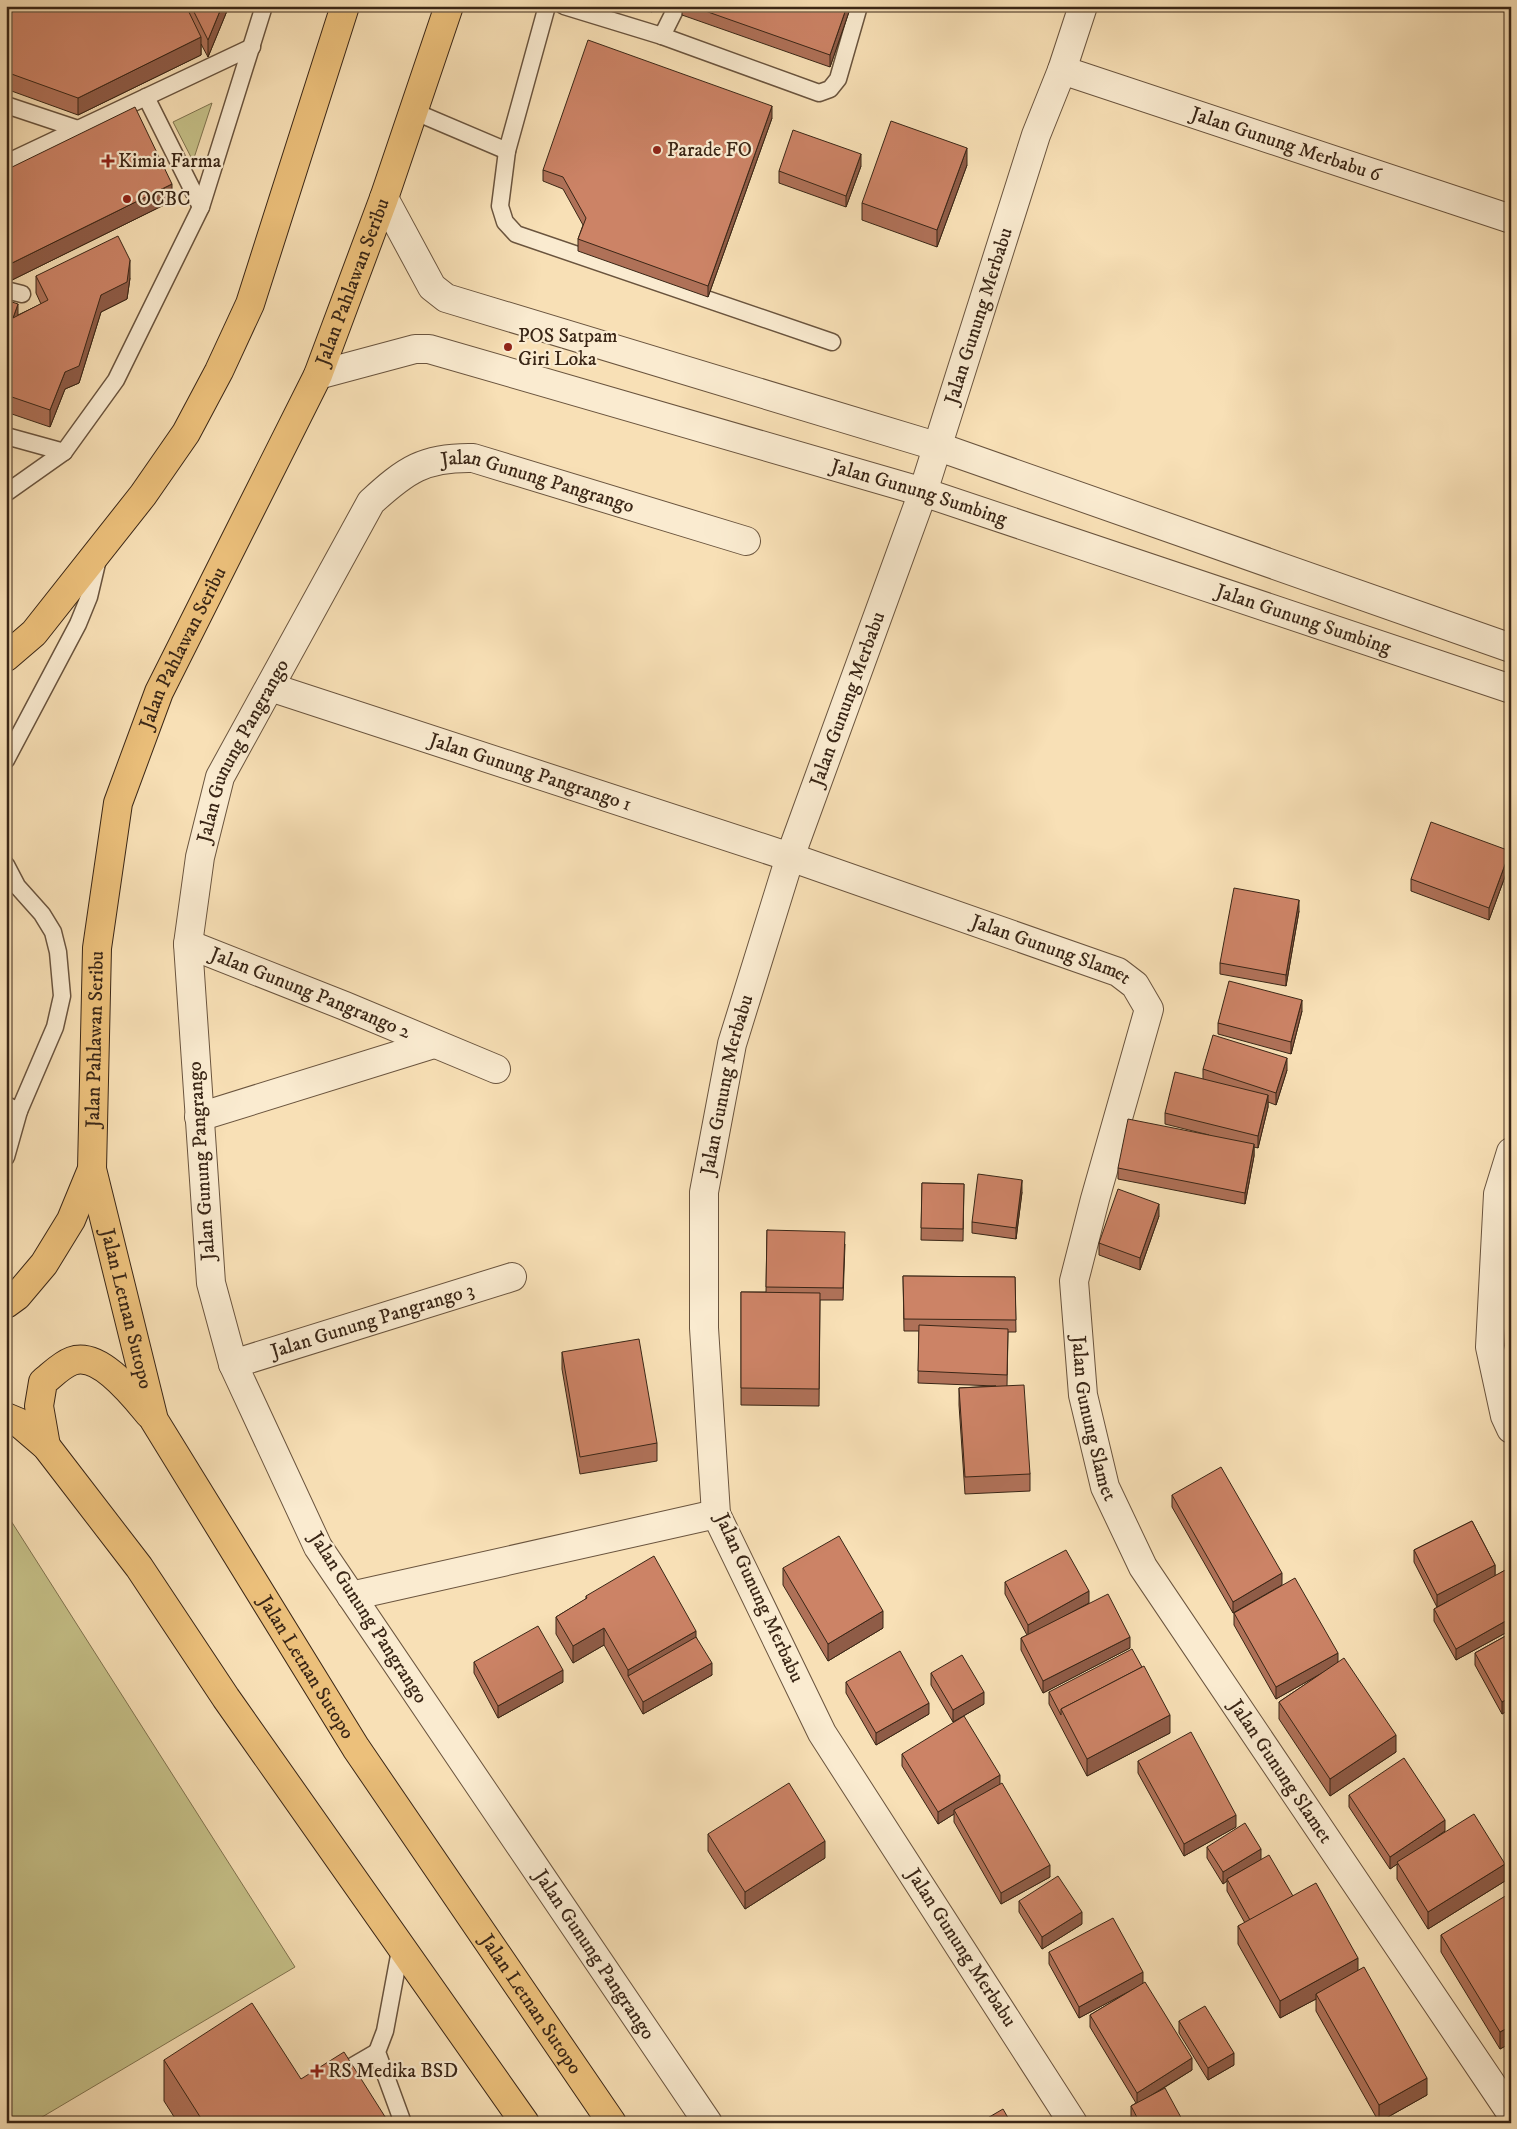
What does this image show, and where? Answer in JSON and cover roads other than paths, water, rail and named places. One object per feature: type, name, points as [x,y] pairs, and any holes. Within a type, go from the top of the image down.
[{"type":"main road","points":[[6,657],[34,633],[143,495],[186,433],[219,371],[250,304],[345,6]]},
{"type":"main road","name":"Jalan Pahlawan Seribu","points":[[6,1304],[17,1296],[44,1264],[71,1220],[92,1169],[97,948],[118,803],[159,692],[318,374],[384,198],[449,6]]},
{"type":"main road","name":"Jalan Letnan Sutopo","points":[[92,1169],[154,1420],[356,1748],[612,2123]]},
{"type":"main road","points":[[46,1446],[39,1406],[43,1382],[73,1361],[88,1361],[120,1379],[154,1420]]},
{"type":"main road","points":[[6,1417],[18,1422],[46,1446],[140,1567],[226,1698],[526,2123]]},
{"type":"street","name":"Jalan Gunung Merbabu","points":[[1073,2123],[822,1733],[716,1514],[704,1328],[704,1192],[732,1044],[790,857],[939,447],[1036,134],[1062,70],[1083,6]]},
{"type":"street","name":"Jalan Gunung Merbabu 6","points":[[1062,70],[1511,219]]},
{"type":"street","points":[[384,198],[432,287],[446,298],[939,447],[1511,648]]},
{"type":"street","name":"Jalan Gunung Sumbing","points":[[318,374],[422,348],[923,492],[1511,689]]},
{"type":"street","name":"Jalan Gunung Pangrango","points":[[708,2123],[318,1547],[233,1364],[210,1283],[188,944],[200,857],[220,778],[371,502],[395,480],[431,460],[473,458],[746,541]]},
{"type":"street","name":"Jalan Gunung Pangrango 1","points":[[270,687],[790,857]]},
{"type":"street","name":"Jalan Gunung Slamet","points":[[790,857],[1118,972],[1135,984],[1148,1009],[1074,1281],[1083,1395],[1105,1487],[1143,1567],[1511,2113]]},
{"type":"street","name":"Jalan Gunung Pangrango 2","points":[[188,944],[346,1006],[496,1069]]},
{"type":"street","name":"Jalan Gunung Pangrango 2","points":[[199,1117],[434,1044]]},
{"type":"street","points":[[1511,1152],[1498,1194],[1490,1347],[1504,1377],[1511,1429]]},
{"type":"street","name":"Jalan Gunung Pangrango 3","points":[[233,1364],[512,1277]]},
{"type":"street","points":[[351,1596],[716,1514]]},
{"type":"lane","points":[[6,493],[64,452],[116,380],[201,207],[264,6]]},
{"type":"lane","points":[[547,6],[507,151],[500,206],[505,222],[516,234],[832,342]]},
{"type":"lane","points":[[662,36],[677,6]]},
{"type":"lane","points":[[567,7],[662,36],[819,92],[830,89],[838,79],[859,6]]},
{"type":"lane","points":[[6,163],[252,47]]},
{"type":"lane","points":[[146,97],[201,207]]},
{"type":"lane","points":[[6,105],[78,129]]},
{"type":"lane","points":[[413,112],[507,151]]},
{"type":"lane","points":[[6,436],[64,452]]},
{"type":"lane","points":[[6,760],[78,624],[89,597],[99,552]]},
{"type":"lane","points":[[6,865],[17,886],[42,914],[53,932],[58,952],[62,996],[55,1027],[13,1108],[6,1157]]},
{"type":"lane","points":[[401,1945],[384,2031],[377,2052],[402,2123]]},
{"type":"lane","points":[[321,2084],[377,2052]]},
{"type":"place","name":"Parade FO","points":[[657,150]]},
{"type":"place","name":"Kimia Farma","points":[[108,161]]},
{"type":"place","name":"OCBC","points":[[127,199]]},
{"type":"place","name":"POS Satpam Giri Loka","points":[[508,347]]},
{"type":"place","name":"RS Medika BSD","points":[[317,2071]]}]
